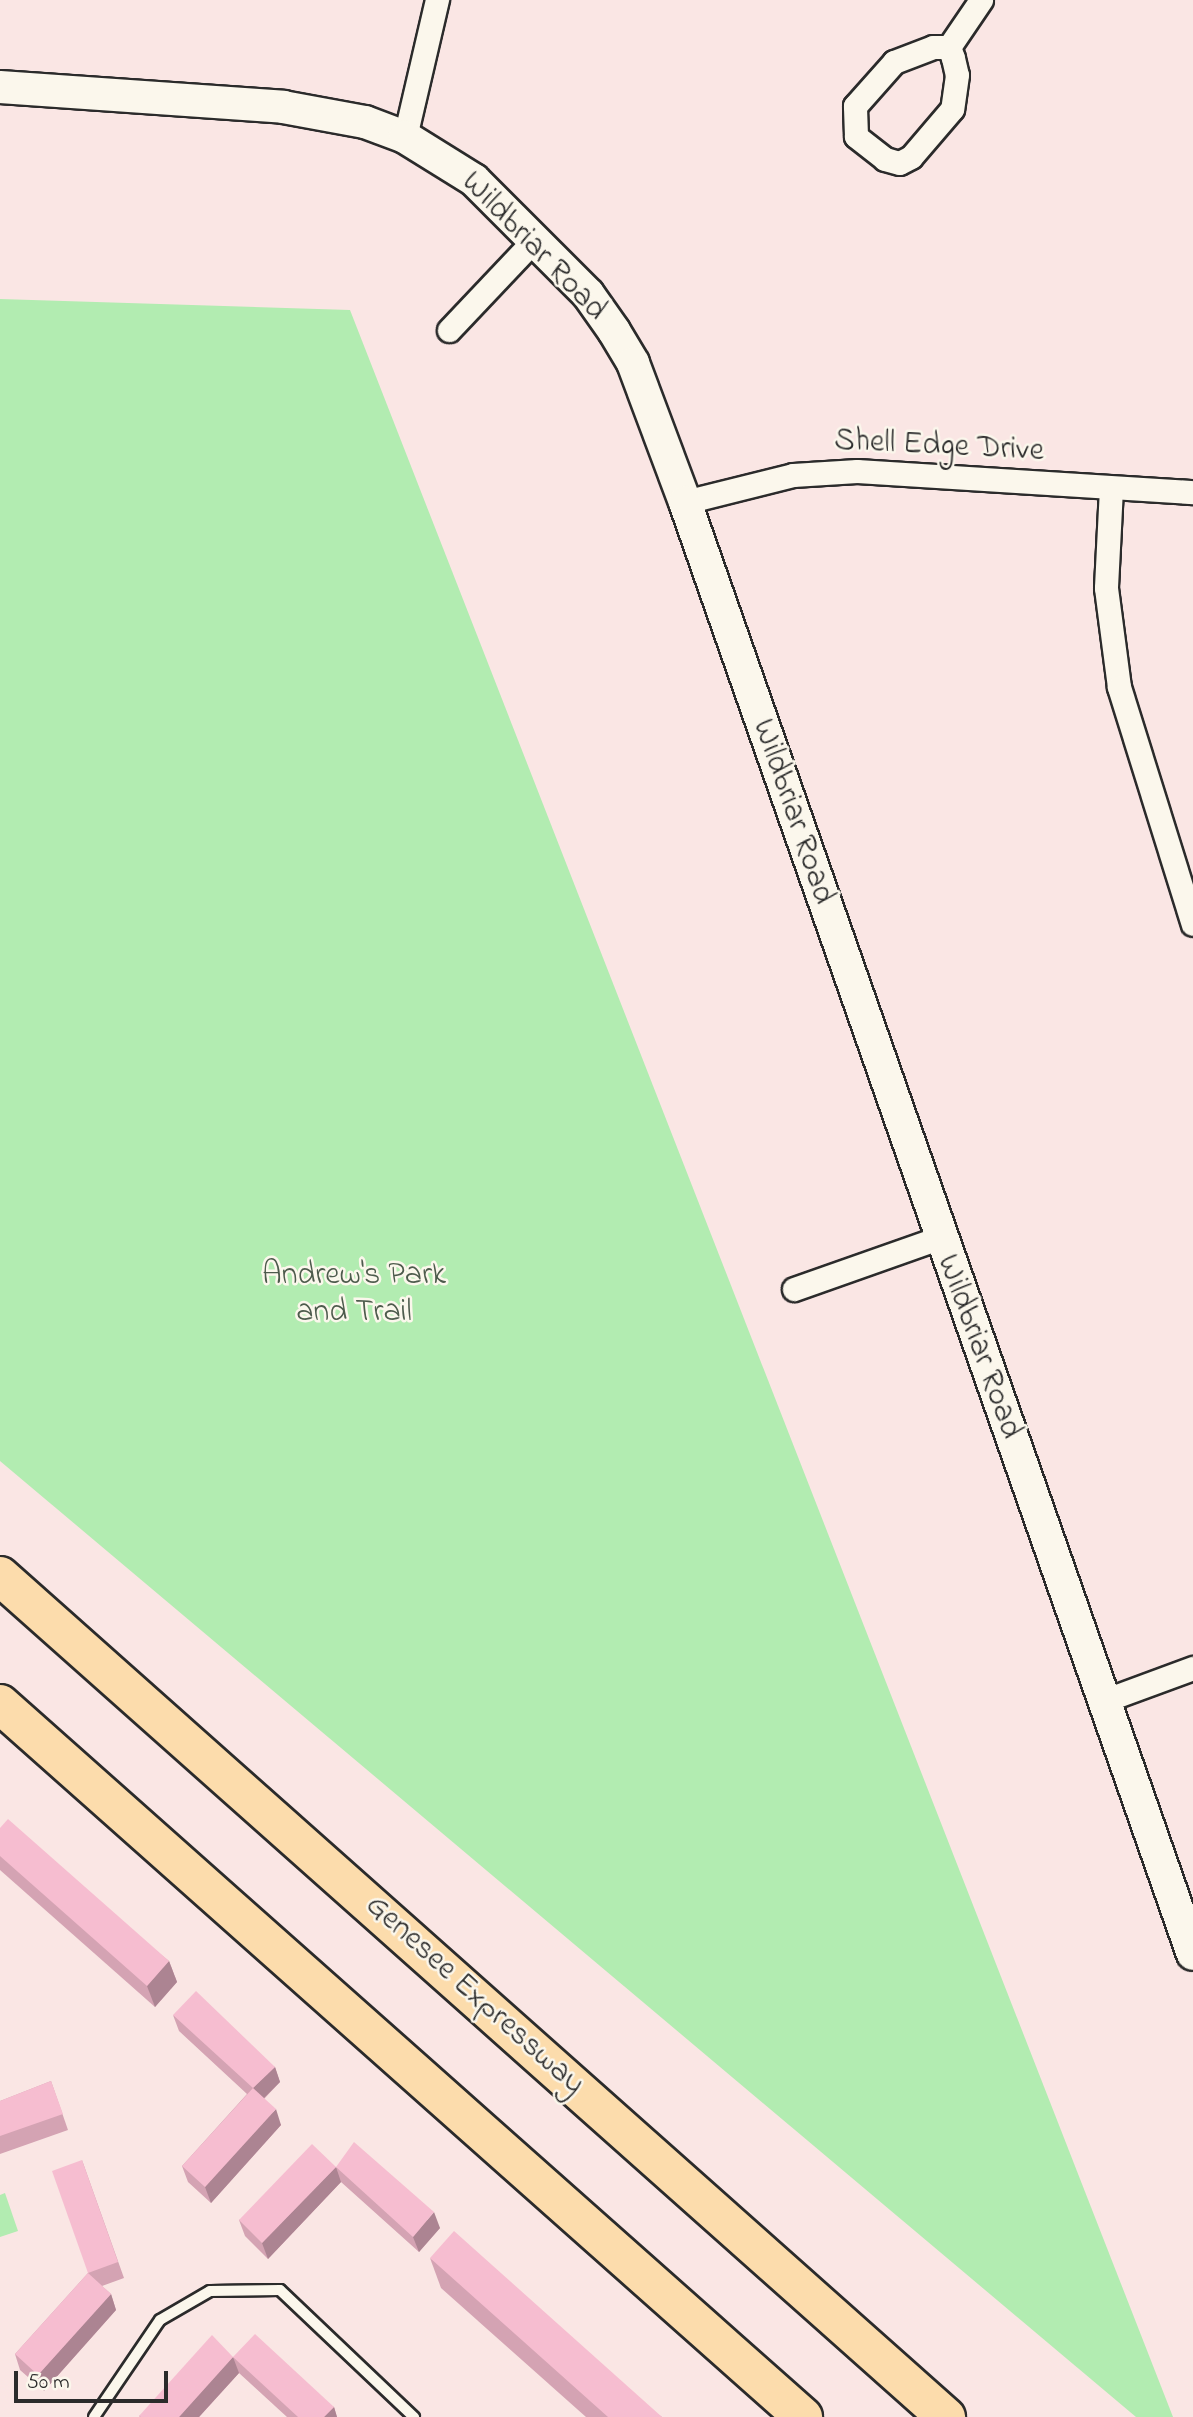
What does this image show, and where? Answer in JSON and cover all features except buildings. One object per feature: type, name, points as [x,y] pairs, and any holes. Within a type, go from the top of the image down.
[{"type":"highway","name":"Genesee Expressway","points":[[0,1576],[946,2417]]},
{"type":"highway","points":[[0,1704],[803,2417]]},
{"type":"highway","points":[[755,2245],[971,2417]]},
{"type":"street","points":[[405,137],[437,0]]},
{"type":"street","points":[[949,47],[957,75],[952,109],[923,148],[898,163],[868,150],[856,136],[853,121],[855,106],[875,78],[912,53],[949,47],[981,0]]},
{"type":"street","name":"Wildbriar Road","points":[[0,87],[283,107],[365,122],[405,137],[474,180],[588,294],[633,363],[685,502],[939,1238],[1106,1700],[1193,1954]]},
{"type":"street","points":[[449,330],[534,240]]},
{"type":"street","name":"Shell Edge Drive","points":[[685,502],[793,475],[845,471],[1193,492]]},
{"type":"street","points":[[1111,488],[1106,588],[1119,687],[1193,923]]},
{"type":"street","points":[[794,1289],[939,1238]]},
{"type":"street","points":[[1106,1700],[1193,1668]]},
{"type":"lane","points":[[94,2417],[160,2320],[210,2291],[280,2290],[414,2417]]},
{"type":"green space","name":"Andrew's Park and Trail","points":[[0,299],[350,310],[1173,2417],[1136,2417],[0,1461]]},
{"type":"green space","points":[[5,2193],[18,2231],[0,2237],[0,2195]]}]
